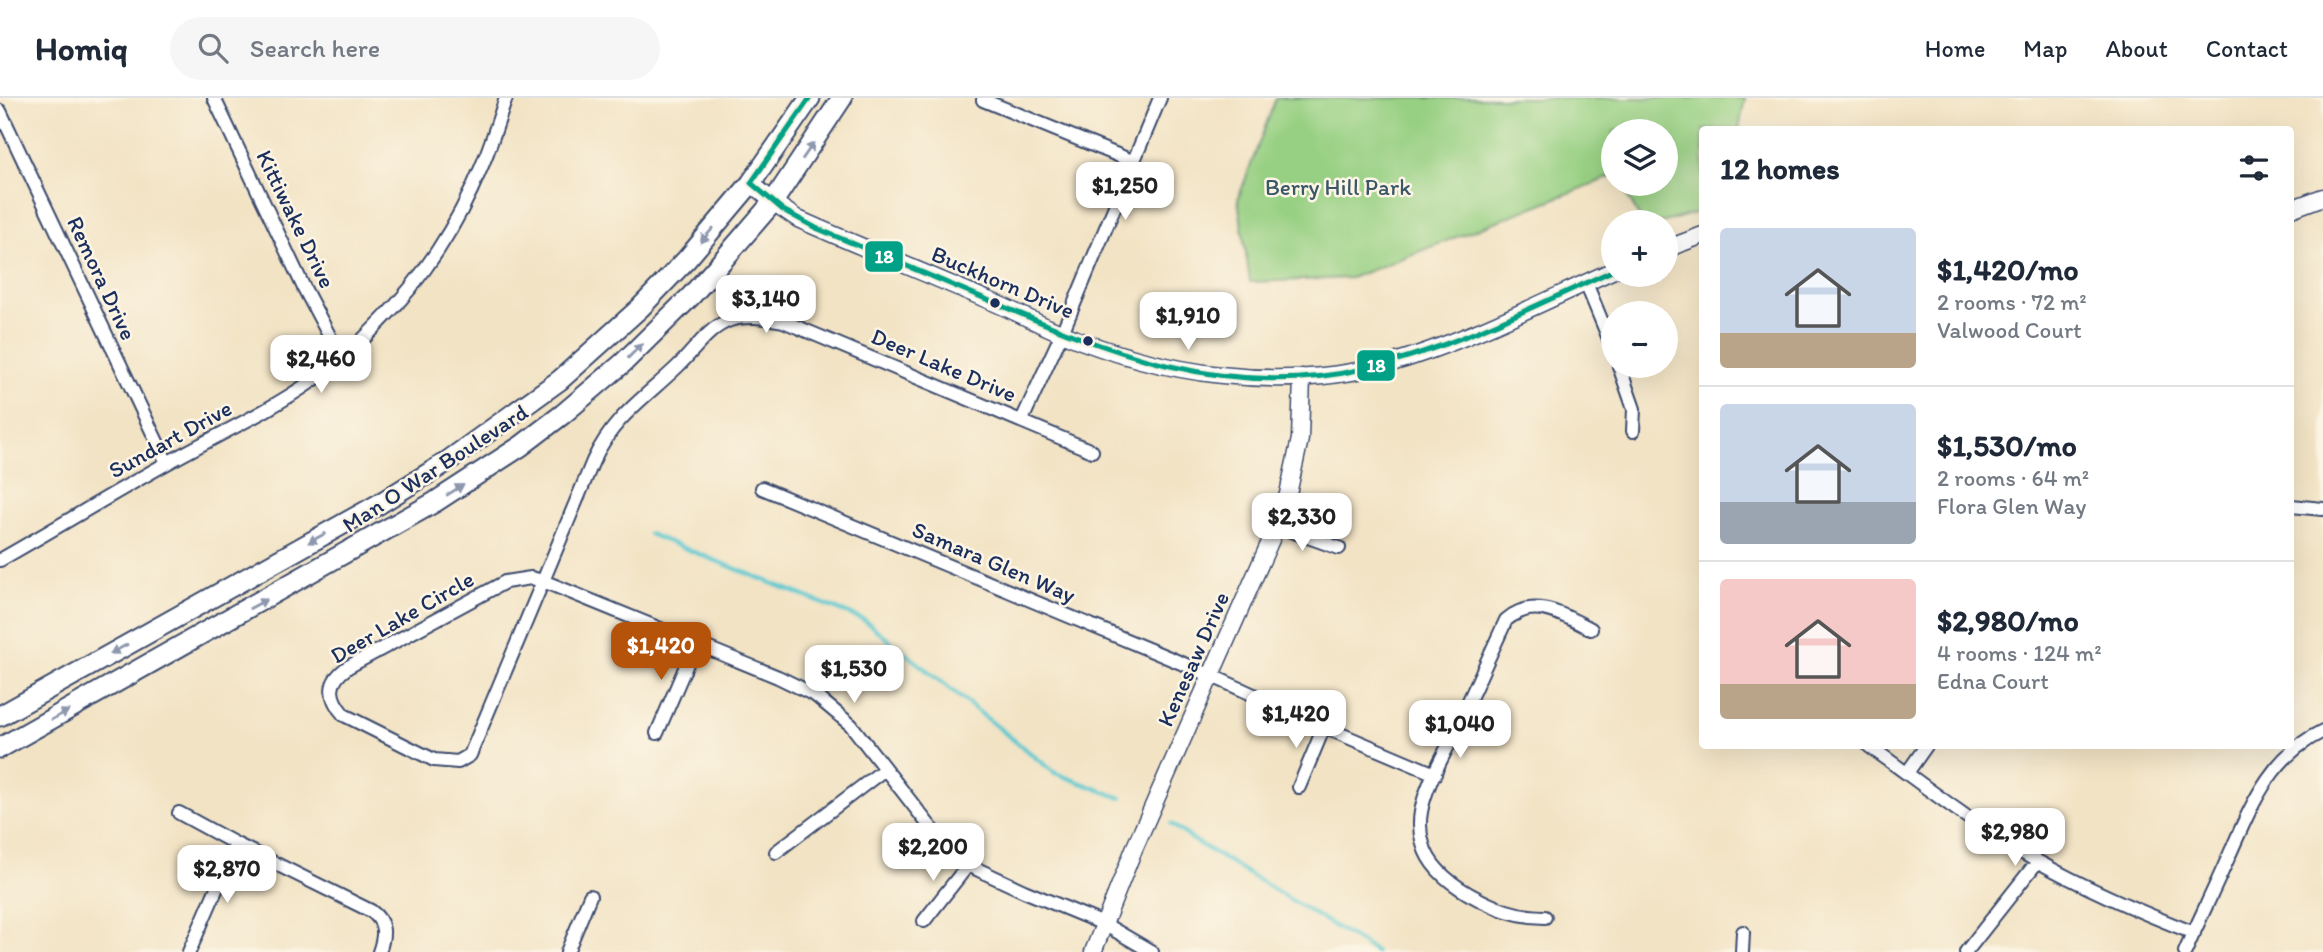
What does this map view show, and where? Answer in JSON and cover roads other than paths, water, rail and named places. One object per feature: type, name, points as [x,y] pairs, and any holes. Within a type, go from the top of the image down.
[{"type":"main road","name":"Man O War Boulevard","points":[[0,716],[379,504],[445,463],[560,380],[640,308],[687,259],[751,183],[810,98]]},
{"type":"main road","name":"Man O War Boulevard","points":[[0,748],[435,502],[521,446],[563,414],[623,363],[691,296],[773,202],[842,98]]},
{"type":"street","name":"Kittiwake Drive","points":[[214,98],[304,288],[341,358]]},
{"type":"street","name":"Sundart Drive","points":[[0,560],[312,382],[381,322],[436,252],[468,197],[506,98]]},
{"type":"street","points":[[984,98],[982,100],[1132,161]]},
{"type":"street","points":[[1022,420],[1062,333],[1160,98]]},
{"type":"street","name":"Remora Drive","points":[[0,111],[167,463]]},
{"type":"street","name":"Buckhorn Drive","points":[[751,183],[798,219],[1062,333],[1116,353],[1178,369],[1242,377],[1302,377],[1342,373],[1386,364],[1436,349],[1601,276]]},
{"type":"street","points":[[2294,208],[2323,197]]},
{"type":"street","points":[[1678,244],[1699,236]]},
{"type":"street","points":[[1586,283],[1601,319]]},
{"type":"street","name":"Deer Lake Drive","points":[[543,581],[593,461],[614,425],[710,333],[731,320],[763,317],[783,321],[1092,451]]},
{"type":"street","name":"Kenesaw Drive","points":[[1093,952],[1134,849],[1277,526],[1288,494],[1300,439],[1302,377]]},
{"type":"street","points":[[1623,378],[1634,409],[1633,431]]},
{"type":"street","name":"Samara Glen Way","points":[[762,488],[1210,675],[1435,774]]},
{"type":"street","points":[[2294,506],[2323,509]]},
{"type":"street","points":[[1277,526],[1339,548]]},
{"type":"street","name":"Deer Lake Circle","points":[[531,578],[543,581],[470,755],[458,762],[434,760],[344,715],[336,706],[332,688],[334,681],[338,674],[348,667],[505,582],[531,578]]},
{"type":"street","points":[[543,581],[778,677],[815,695],[851,725],[945,844],[968,864],[1104,924],[1152,952]]},
{"type":"street","points":[[1545,917],[1504,912],[1459,888],[1441,874],[1429,860],[1423,845],[1421,811],[1435,774],[1506,620],[1524,609],[1539,607],[1560,613],[1591,629]]},
{"type":"street","points":[[657,733],[695,645]]},
{"type":"street","points":[[1299,786],[1324,727]]},
{"type":"street","points":[[2185,952],[2248,810],[2269,776],[2287,755],[2323,731]]},
{"type":"street","points":[[1873,749],[1973,821],[2038,862],[2098,892],[2193,933]]},
{"type":"street","points":[[1907,773],[1924,749]]},
{"type":"street","points":[[776,852],[885,769]]},
{"type":"street","points":[[179,813],[371,911],[383,925],[379,952]]},
{"type":"street","points":[[189,952],[236,844]]},
{"type":"street","points":[[1966,952],[2038,862]]},
{"type":"street","points":[[924,921],[968,864]]},
{"type":"street","points":[[567,952],[590,896]]},
{"type":"street","points":[[1742,952],[1744,932]]},
{"type":"waterway","points":[[649,534],[864,620],[1055,773],[1121,798]]},
{"type":"waterway","points":[[1171,824],[1376,952]]},
{"type":"park label","name":"Berry Hill Park","points":[[1338,187]]}]
